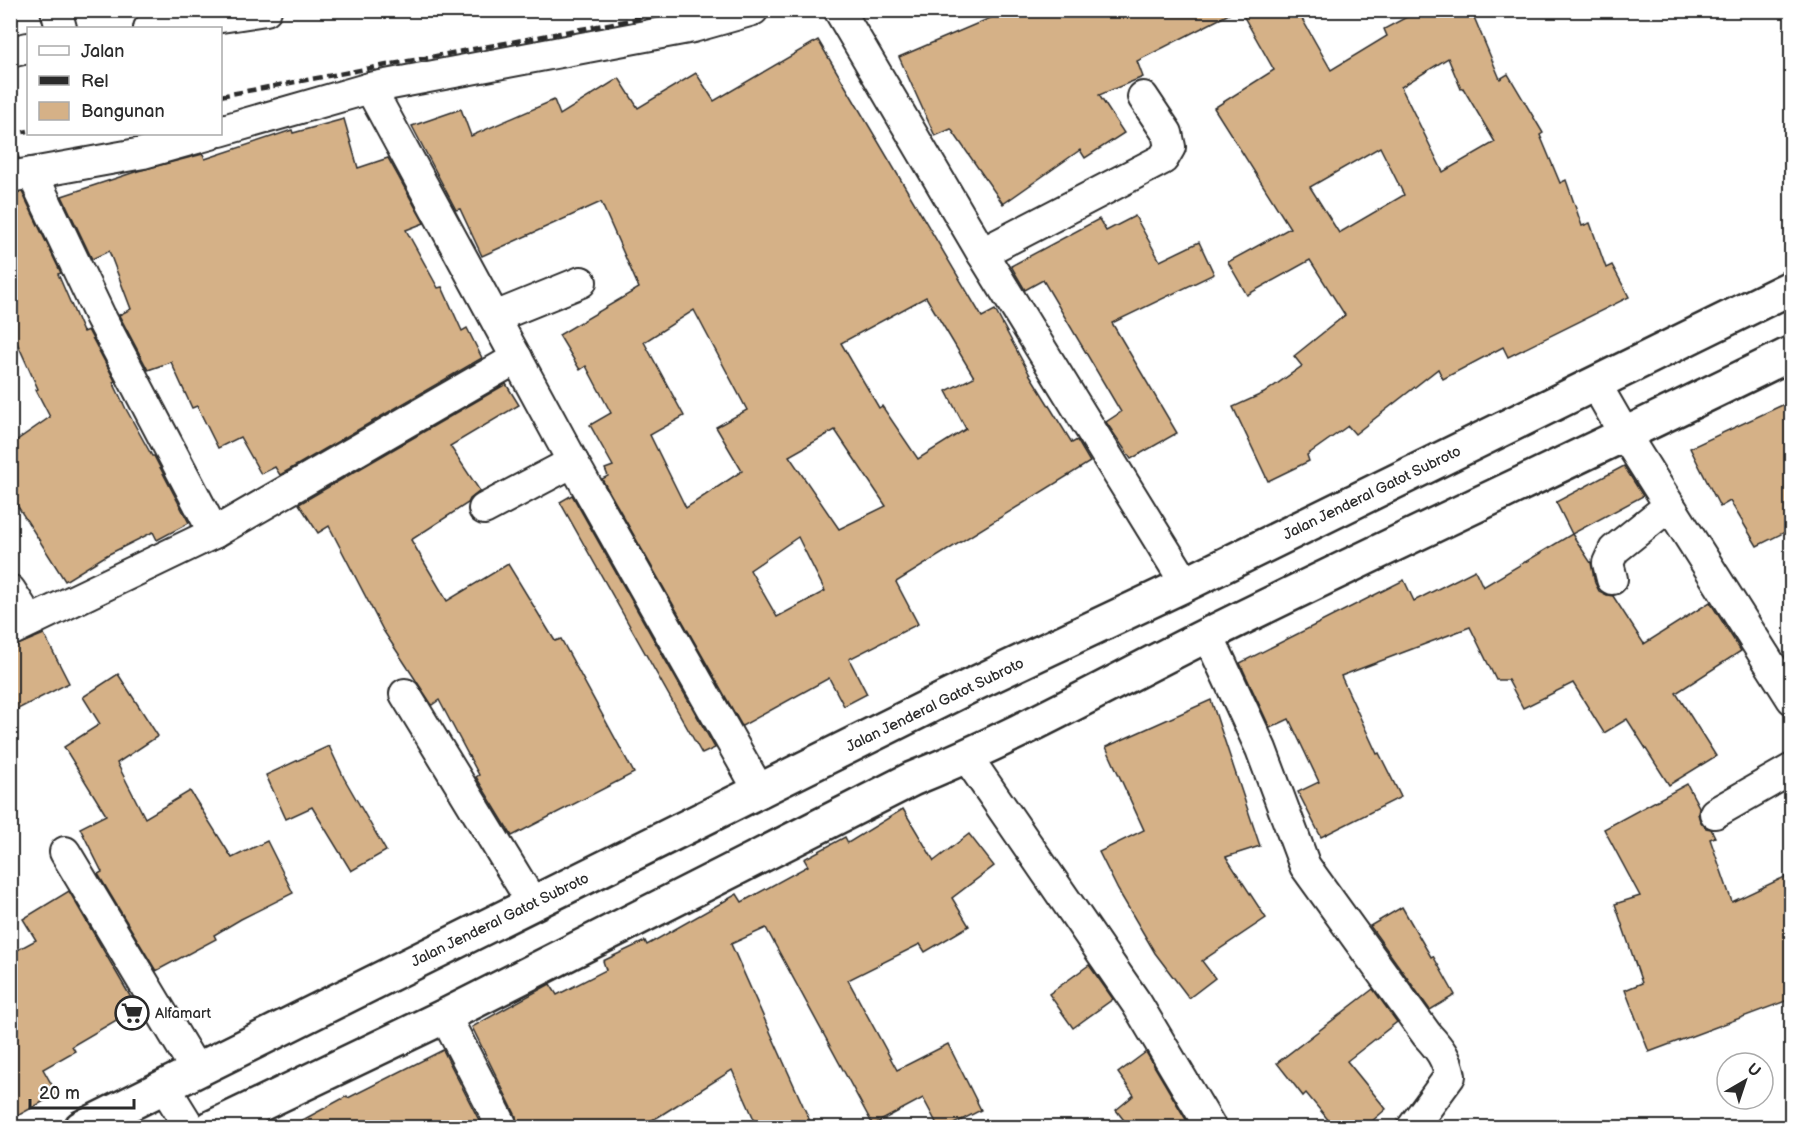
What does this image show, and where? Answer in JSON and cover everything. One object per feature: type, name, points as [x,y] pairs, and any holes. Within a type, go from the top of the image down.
[{"type":"main road","name":"Jalan Jenderal Gatot Subroto","points":[[81,1128],[972,685],[1186,584],[1791,287]]},
{"type":"main road","points":[[211,1128],[445,1016],[912,779],[967,757],[1208,635],[1791,353]]},
{"type":"street","points":[[56,10],[61,27]]},
{"type":"street","points":[[156,27],[266,10]]},
{"type":"street","points":[[222,130],[370,88],[693,27],[753,10]]},
{"type":"street","points":[[839,10],[982,253],[1186,584]]},
{"type":"street","points":[[10,52],[27,48]]},
{"type":"street","points":[[370,88],[573,462],[760,792]]},
{"type":"street","points":[[982,253],[1163,159],[1170,147],[1167,133],[1143,97]]},
{"type":"street","points":[[207,135],[143,153],[22,175],[100,316],[214,533]]},
{"type":"street","points":[[495,317],[581,282]]},
{"type":"street","points":[[10,590],[20,626],[214,533],[517,358]]},
{"type":"street","points":[[1595,383],[1669,506],[1791,699]]},
{"type":"street","points":[[484,509],[573,462]]},
{"type":"street","points":[[1612,579],[1608,563],[1614,550],[1669,506]]},
{"type":"street","points":[[1208,635],[1261,749],[1305,866],[1427,1035],[1442,1052],[1449,1066],[1450,1076],[1412,1128]]},
{"type":"street","points":[[405,694],[533,904]]},
{"type":"street","points":[[967,757],[1137,1004],[1199,1123]]},
{"type":"street","points":[[1715,813],[1791,769]]},
{"type":"street","points":[[65,852],[196,1070]]},
{"type":"street","points":[[445,1016],[501,1124]]},
{"type":"street","points":[[164,1086],[190,1128]]},
{"type":"building","points":[[1009,10],[1237,10],[1137,61],[1143,77],[1099,95],[1124,133],[1085,158],[1080,150],[1003,204],[951,129],[935,136],[899,57]]},
{"type":"building","points":[[1240,10],[1297,10],[1331,70],[1387,36],[1384,29],[1420,10],[1471,10],[1500,79],[1508,74],[1543,133],[1540,135],[1560,183],[1566,180],[1582,226],[1590,223],[1606,268],[1612,265],[1629,297],[1508,357],[1503,347],[1443,379],[1438,369],[1355,434],[1348,426],[1307,455],[1309,461],[1268,481],[1233,407],[1264,393],[1302,366],[1294,356],[1345,315],[1310,260],[1247,295],[1228,262],[1290,228],[1214,108],[1274,70]],"holes":[[[1448,58],[1461,89],[1463,88],[1495,142],[1443,172],[1401,87]],[[1380,147],[1404,195],[1339,233],[1310,187]]]},
{"type":"building","points":[[818,40],[982,317],[995,310],[1030,375],[1072,443],[1077,440],[1090,462],[896,582],[918,624],[849,659],[867,694],[844,706],[829,678],[742,726],[602,479],[608,476],[605,469],[613,466],[590,425],[611,413],[586,366],[580,370],[559,335],[639,288],[601,202],[482,256],[460,209],[456,210],[412,126],[461,109],[471,136],[554,100],[560,115],[619,78],[638,108],[696,73],[714,101]],"holes":[[[926,297],[974,377],[946,391],[966,429],[918,459],[882,406],[879,408],[841,343]],[[694,310],[747,410],[716,427],[742,471],[686,508],[650,435],[684,416],[644,342]],[[835,430],[886,506],[839,529],[789,456]],[[798,537],[825,591],[777,617],[750,570]]]},
{"type":"building","points":[[344,119],[358,168],[388,158],[424,223],[406,230],[438,288],[442,287],[462,331],[467,328],[482,358],[280,475],[275,467],[261,474],[240,437],[218,448],[197,406],[192,408],[171,362],[148,370],[119,315],[131,309],[109,251],[92,259],[62,196],[138,171],[203,154],[205,159],[292,130],[293,133]]},
{"type":"building","points":[[14,146],[19,158],[10,159],[10,147]]},
{"type":"building","points":[[22,192],[61,273],[58,274],[83,332],[88,330],[115,381],[113,382],[126,409],[189,523],[157,540],[153,532],[107,555],[65,581],[10,494],[10,445],[50,417],[36,390],[38,389],[10,327],[10,194]]},
{"type":"building","points":[[1135,216],[1160,261],[1199,242],[1214,274],[1112,323],[1177,433],[1131,459],[1106,422],[1121,412],[1043,280],[1025,290],[1011,266],[1099,219],[1106,231]]},
{"type":"building","points":[[506,384],[519,405],[450,446],[480,491],[468,503],[411,540],[447,601],[508,564],[555,641],[561,639],[634,773],[512,836],[476,777],[479,775],[439,700],[432,705],[383,630],[329,526],[318,533],[299,504]]},
{"type":"building","points":[[1791,401],[1791,529],[1757,546],[1730,501],[1720,507],[1690,448]]},
{"type":"building","points":[[1624,466],[1643,496],[1572,534],[1556,502]]},
{"type":"building","points":[[572,495],[715,748],[702,754],[560,502]]},
{"type":"building","points":[[1572,534],[1591,563],[1599,591],[1613,596],[1644,644],[1710,602],[1741,651],[1676,693],[1716,756],[1669,785],[1627,719],[1604,733],[1573,683],[1523,708],[1508,680],[1496,680],[1470,627],[1341,676],[1377,754],[1379,753],[1401,797],[1321,837],[1298,792],[1319,782],[1289,719],[1270,728],[1240,663],[1404,580],[1414,601],[1475,570],[1483,587]]},
{"type":"building","points":[[44,634],[69,683],[10,713],[10,648]]},
{"type":"building","points":[[118,674],[158,736],[117,763],[145,818],[190,791],[232,858],[267,841],[293,893],[241,919],[214,935],[216,939],[156,971],[98,874],[102,872],[80,828],[106,815],[64,747],[100,724],[83,697]]},
{"type":"building","points":[[1211,700],[1260,846],[1226,857],[1266,918],[1202,961],[1215,978],[1189,998],[1155,953],[1118,890],[1099,852],[1144,830],[1106,747]]},
{"type":"building","points":[[329,746],[344,778],[386,851],[351,871],[312,807],[286,819],[266,775]]},
{"type":"building","points":[[1687,784],[1699,807],[1700,821],[1706,828],[1711,829],[1715,837],[1710,839],[1732,902],[1791,874],[1791,999],[1649,1052],[1625,990],[1642,983],[1615,904],[1640,896],[1604,829]]},
{"type":"building","points":[[903,809],[934,861],[969,834],[994,866],[952,898],[969,926],[925,952],[920,944],[848,980],[897,1070],[948,1044],[981,1110],[946,1128],[939,1128],[923,1098],[873,1125],[766,928],[731,944],[813,1128],[758,1128],[732,1070],[658,1117],[636,1128],[517,1128],[516,1116],[472,1027],[550,984],[557,995],[606,970],[603,961],[645,941],[647,945],[737,894],[742,902],[808,866],[804,859],[845,837],[848,843]]},
{"type":"building","points":[[69,891],[137,1008],[72,1046],[75,1051],[43,1069],[57,1094],[10,1120],[10,954],[36,940],[23,919]]},
{"type":"building","points":[[1402,907],[1455,995],[1430,1010],[1370,926]]},
{"type":"building","points":[[1089,965],[1113,999],[1073,1028],[1049,994]]},
{"type":"building","points":[[1373,989],[1397,1022],[1347,1061],[1386,1109],[1364,1128],[1335,1128],[1306,1093],[1303,1096],[1277,1063]]},
{"type":"building","points":[[443,1050],[483,1128],[288,1128],[347,1096],[348,1098]]},
{"type":"building","points":[[1146,1052],[1191,1128],[1130,1128],[1116,1110],[1134,1095],[1118,1073]]},
{"type":"railway","points":[[222,96],[684,10]]},
{"type":"railway","points":[[10,135],[27,131]]},
{"type":"place","name":"Alfamart","points":[[132,1013]]}]
